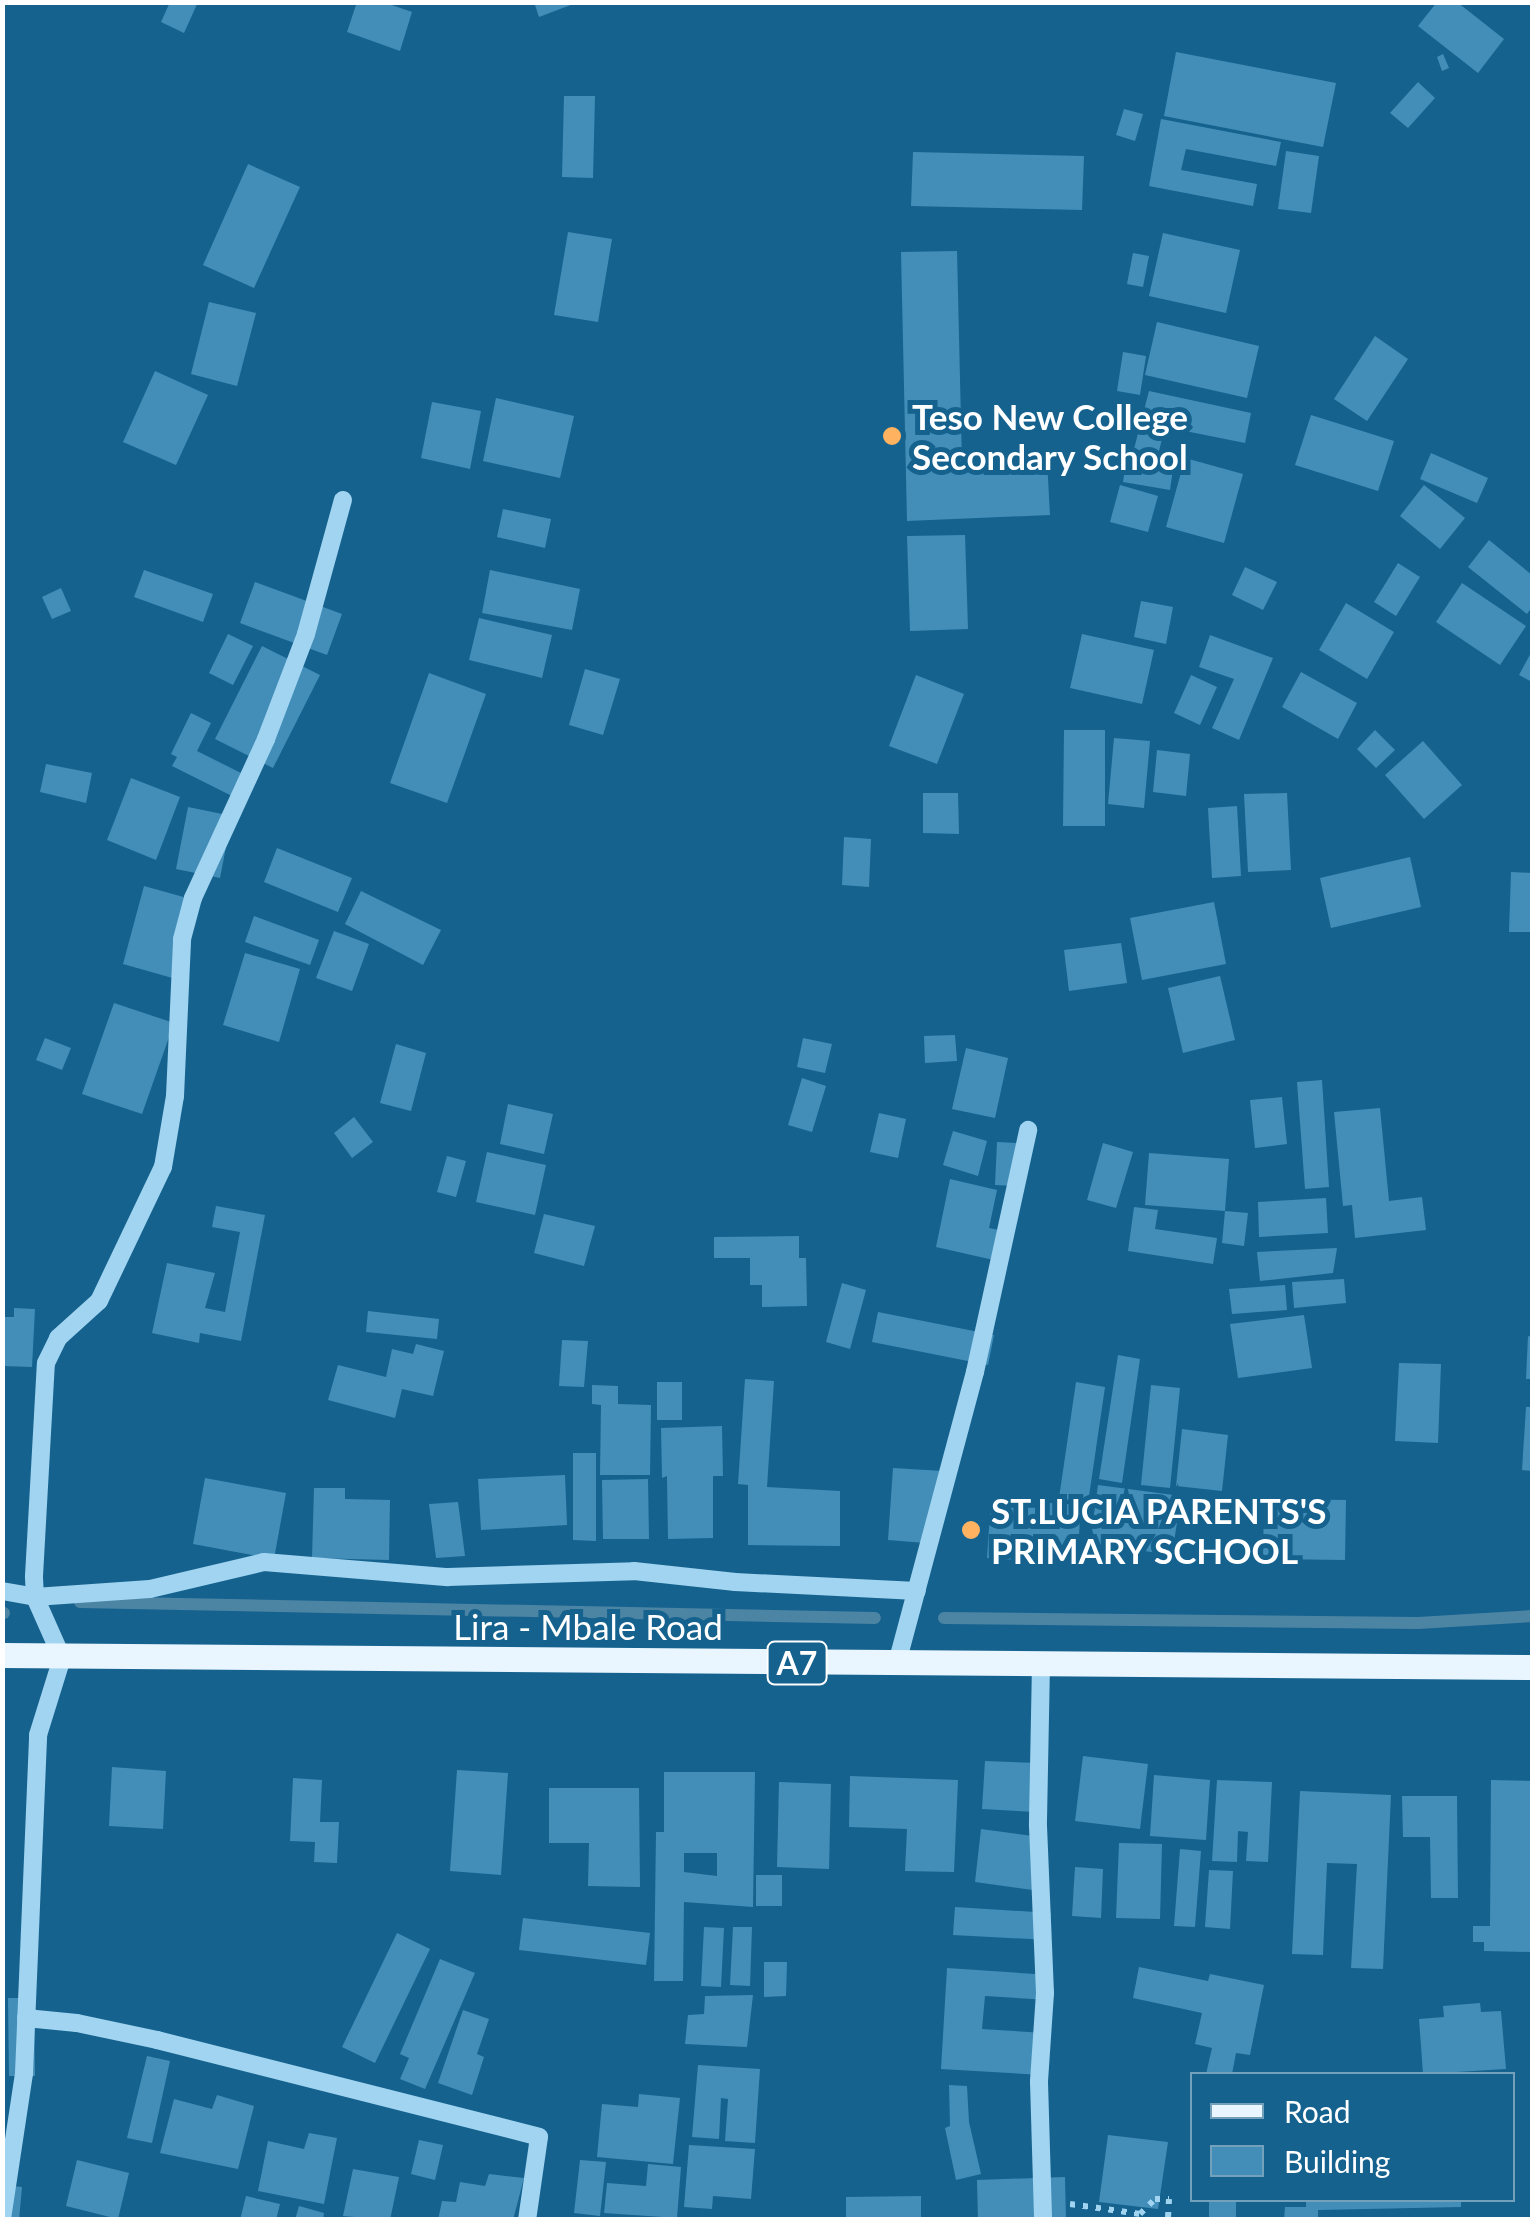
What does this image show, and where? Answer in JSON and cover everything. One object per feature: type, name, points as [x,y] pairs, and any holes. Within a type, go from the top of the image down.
[{"type":"main road","name":"Lira - Mbale Road","points":[[2,1655],[1532,1667]]},
{"type":"street","points":[[2,2219],[24,2073],[38,1736],[62,1658],[36,1597],[46,1363],[58,1338],[99,1300],[162,1168],[175,1096],[177,987],[190,912],[266,739],[306,634],[343,500]]},
{"type":"street","points":[[898,1663],[975,1372],[1028,1130]]},
{"type":"street","points":[[2,1591],[36,1597],[150,1589],[264,1562],[448,1577],[634,1571],[736,1582],[917,1591]]},
{"type":"street","points":[[1042,1664],[1038,1826],[1045,1993],[1039,2082],[1042,2220]]},
{"type":"street","points":[[26,2018],[77,2023],[157,2040],[539,2138],[526,2220]]},
{"type":"path","points":[[1042,2176],[1064,2204],[1140,2214],[1155,2199],[1169,2199],[1168,2220]]},
{"type":"building","points":[[170,2],[198,2],[184,33],[161,22]]},
{"type":"building","points":[[357,2],[383,2],[412,12],[400,51],[347,32]]},
{"type":"building","points":[[534,2],[576,2],[576,3],[539,17]]},
{"type":"building","points":[[1437,2],[1457,2],[1504,39],[1478,73],[1418,26]]},
{"type":"building","points":[[1176,52],[1336,83],[1323,147],[1164,116]]},
{"type":"building","points":[[1443,54],[1449,68],[1442,71],[1437,57]]},
{"type":"building","points":[[1418,82],[1435,98],[1408,128],[1390,113]]},
{"type":"building","points":[[564,96],[595,96],[593,178],[562,177]]},
{"type":"building","points":[[1124,109],[1143,114],[1135,141],[1116,135]]},
{"type":"building","points":[[1161,119],[1281,142],[1276,166],[1186,149],[1181,170],[1257,184],[1253,206],[1149,186]]},
{"type":"building","points":[[1286,151],[1319,156],[1311,213],[1278,209]]},
{"type":"building","points":[[913,152],[1084,156],[1082,210],[911,206]]},
{"type":"building","points":[[248,164],[300,187],[254,288],[203,265]]},
{"type":"building","points":[[568,232],[612,239],[598,322],[554,315]]},
{"type":"building","points":[[1163,233],[1240,250],[1226,313],[1149,296]]},
{"type":"building","points":[[957,251],[962,464],[1047,460],[1050,515],[907,521],[901,252]]},
{"type":"building","points":[[1133,253],[1149,256],[1143,287],[1127,284]]},
{"type":"building","points":[[209,302],[256,313],[237,386],[191,374]]},
{"type":"building","points":[[1157,322],[1259,346],[1247,398],[1145,375]]},
{"type":"building","points":[[1375,336],[1408,359],[1367,421],[1334,399]]},
{"type":"building","points":[[1123,352],[1146,356],[1140,395],[1117,391]]},
{"type":"building","points":[[155,371],[208,395],[176,465],[123,442]]},
{"type":"building","points":[[1149,391],[1251,413],[1245,443],[1165,427],[1158,455],[1134,449]]},
{"type":"building","points":[[496,398],[574,416],[560,478],[483,461]]},
{"type":"building","points":[[432,402],[481,411],[470,469],[421,458]]},
{"type":"building","points":[[1311,415],[1394,441],[1378,491],[1295,465]]},
{"type":"building","points":[[1431,453],[1488,478],[1477,503],[1420,479]]},
{"type":"building","points":[[1127,455],[1174,462],[1170,490],[1123,482]]},
{"type":"building","points":[[1185,458],[1243,474],[1224,543],[1166,527]]},
{"type":"building","points":[[1120,485],[1158,496],[1148,532],[1110,522]]},
{"type":"building","points":[[1424,485],[1465,518],[1440,549],[1400,516]]},
{"type":"building","points":[[503,509],[551,519],[545,548],[497,537]]},
{"type":"building","points":[[965,535],[968,629],[910,631],[907,536]]},
{"type":"building","points":[[1489,540],[1532,575],[1532,607],[1527,614],[1468,567]]},
{"type":"building","points":[[1398,563],[1420,577],[1396,616],[1374,602]]},
{"type":"building","points":[[1245,567],[1277,582],[1263,610],[1232,595]]},
{"type":"building","points":[[144,570],[213,594],[203,622],[134,597]]},
{"type":"building","points":[[490,570],[580,589],[572,630],[482,613]]},
{"type":"building","points":[[255,582],[342,614],[327,655],[240,623]]},
{"type":"building","points":[[1462,583],[1526,626],[1500,665],[1436,622]]},
{"type":"building","points":[[61,588],[71,611],[52,619],[42,597]]},
{"type":"building","points":[[1141,601],[1173,607],[1166,644],[1134,637]]},
{"type":"building","points":[[1346,603],[1394,632],[1367,679],[1319,650]]},
{"type":"building","points":[[479,618],[552,635],[542,678],[469,660]]},
{"type":"building","points":[[228,634],[253,646],[233,685],[209,673]]},
{"type":"building","points":[[1082,634],[1154,650],[1142,704],[1070,688]]},
{"type":"building","points":[[1210,635],[1273,658],[1239,740],[1212,728],[1234,679],[1199,667]]},
{"type":"building","points":[[262,646],[320,675],[273,768],[215,739]]},
{"type":"building","points":[[1532,651],[1532,682],[1519,675]]},
{"type":"building","points":[[585,669],[620,679],[603,735],[569,725]]},
{"type":"building","points":[[1301,672],[1357,703],[1338,739],[1282,707]]},
{"type":"building","points":[[429,673],[486,694],[447,803],[390,783]]},
{"type":"building","points":[[916,675],[964,694],[937,764],[889,746]]},
{"type":"building","points":[[1191,675],[1217,687],[1200,725],[1174,713]]},
{"type":"building","points":[[191,713],[211,723],[197,751],[251,778],[240,800],[172,766],[177,757],[171,754]]},
{"type":"building","points":[[1064,730],[1105,730],[1105,826],[1063,826]]},
{"type":"building","points":[[1375,730],[1395,750],[1376,768],[1357,749]]},
{"type":"building","points":[[1114,738],[1150,741],[1144,808],[1108,804]]},
{"type":"building","points":[[1423,741],[1462,785],[1424,819],[1385,775]]},
{"type":"building","points":[[1157,750],[1190,754],[1186,796],[1153,792]]},
{"type":"building","points":[[46,764],[92,773],[86,803],[40,792]]},
{"type":"building","points":[[131,778],[180,797],[156,860],[107,840]]},
{"type":"building","points":[[923,793],[958,793],[959,834],[923,833]]},
{"type":"building","points":[[1287,793],[1291,870],[1248,872],[1244,794]]},
{"type":"building","points":[[1237,806],[1241,876],[1212,878],[1208,808]]},
{"type":"building","points":[[188,807],[232,816],[220,878],[176,869]]},
{"type":"building","points":[[844,837],[871,839],[869,887],[842,885]]},
{"type":"building","points":[[277,848],[352,878],[338,912],[264,882]]},
{"type":"building","points":[[1410,857],[1421,907],[1331,928],[1320,878]]},
{"type":"building","points":[[1511,872],[1532,873],[1532,932],[1509,932]]},
{"type":"building","points":[[144,886],[198,901],[176,979],[123,964]]},
{"type":"building","points":[[361,891],[441,930],[423,965],[345,924]]},
{"type":"building","points":[[1214,902],[1226,964],[1142,980],[1130,918]]},
{"type":"building","points":[[254,916],[319,940],[310,965],[245,942]]},
{"type":"building","points":[[334,931],[369,944],[352,991],[316,978]]},
{"type":"building","points":[[1121,943],[1127,983],[1069,991],[1064,950]]},
{"type":"building","points":[[245,953],[300,969],[279,1042],[223,1025]]},
{"type":"building","points":[[1220,976],[1235,1040],[1183,1053],[1168,988]]},
{"type":"building","points":[[114,1003],[174,1023],[142,1114],[82,1094]]},
{"type":"building","points":[[955,1035],[957,1061],[925,1063],[924,1036]]},
{"type":"building","points":[[45,1038],[71,1048],[62,1070],[36,1060]]},
{"type":"building","points":[[803,1038],[832,1044],[825,1073],[797,1067]]},
{"type":"building","points":[[396,1044],[426,1053],[411,1111],[380,1103]]},
{"type":"building","points":[[966,1048],[1008,1058],[995,1118],[952,1109]]},
{"type":"building","points":[[802,1078],[826,1086],[812,1132],[788,1125]]},
{"type":"building","points":[[1322,1080],[1329,1187],[1305,1189],[1297,1082]]},
{"type":"building","points":[[1282,1097],[1287,1144],[1255,1148],[1250,1100]]},
{"type":"building","points":[[508,1104],[553,1114],[544,1154],[500,1144]]},
{"type":"building","points":[[1380,1108],[1389,1201],[1422,1197],[1426,1230],[1355,1238],[1352,1205],[1343,1206],[1334,1112]]},
{"type":"building","points":[[879,1113],[906,1119],[898,1158],[870,1152]]},
{"type":"building","points":[[354,1117],[373,1142],[352,1158],[334,1133]]},
{"type":"building","points":[[953,1131],[987,1141],[978,1176],[943,1165]]},
{"type":"building","points":[[997,1142],[1017,1143],[1016,1186],[995,1185]]},
{"type":"building","points":[[1103,1143],[1133,1152],[1116,1208],[1087,1200]]},
{"type":"building","points":[[487,1152],[546,1165],[535,1215],[476,1202]]},
{"type":"building","points":[[1149,1153],[1229,1159],[1225,1211],[1145,1205]]},
{"type":"building","points":[[447,1156],[466,1161],[456,1197],[437,1192]]},
{"type":"building","points":[[950,1179],[997,1190],[989,1228],[1004,1231],[998,1261],[936,1247]]},
{"type":"building","points":[[1326,1198],[1328,1233],[1259,1237],[1258,1202]]},
{"type":"building","points":[[216,1206],[265,1215],[241,1341],[200,1333],[199,1343],[152,1333],[167,1263],[215,1273],[205,1308],[225,1312],[240,1232],[212,1227]]},
{"type":"building","points":[[1134,1207],[1158,1210],[1155,1229],[1217,1238],[1213,1264],[1128,1251]]},
{"type":"building","points":[[1225,1211],[1248,1213],[1244,1246],[1222,1243]]},
{"type":"building","points":[[544,1214],[595,1226],[584,1266],[534,1253]]},
{"type":"building","points":[[799,1236],[799,1258],[806,1258],[807,1306],[762,1307],[762,1285],[750,1285],[750,1258],[714,1258],[714,1237]]},
{"type":"building","points":[[1337,1248],[1333,1273],[1260,1281],[1257,1252]]},
{"type":"building","points":[[1344,1279],[1346,1303],[1294,1308],[1292,1282]]},
{"type":"building","points":[[842,1283],[866,1290],[850,1349],[826,1342]]},
{"type":"building","points":[[1285,1285],[1287,1310],[1232,1314],[1229,1289]]},
{"type":"building","points":[[14,1308],[35,1309],[32,1367],[2,1366],[2,1317],[14,1317]]},
{"type":"building","points":[[368,1311],[439,1319],[437,1339],[366,1332]]},
{"type":"building","points":[[878,1312],[994,1335],[988,1365],[872,1342]]},
{"type":"building","points":[[1304,1315],[1312,1368],[1238,1378],[1230,1324]]},
{"type":"building","points":[[1528,1336],[1532,1337],[1532,1379],[1526,1379]]},
{"type":"building","points":[[562,1340],[588,1341],[584,1387],[559,1386]]},
{"type":"building","points":[[416,1344],[444,1351],[433,1396],[402,1389],[395,1418],[328,1400],[338,1365],[386,1377],[392,1349],[413,1354]]},
{"type":"building","points":[[1118,1355],[1140,1359],[1122,1483],[1099,1479]]},
{"type":"building","points":[[1399,1363],[1441,1364],[1438,1443],[1395,1441]]},
{"type":"building","points":[[745,1379],[774,1381],[767,1487],[840,1491],[840,1546],[748,1545],[748,1485],[738,1484]]},
{"type":"building","points":[[657,1382],[682,1382],[682,1420],[657,1420]]},
{"type":"building","points":[[1076,1382],[1105,1387],[1088,1503],[1059,1498]]},
{"type":"building","points":[[592,1385],[618,1386],[618,1404],[651,1405],[650,1475],[600,1475],[601,1405],[592,1404]]},
{"type":"building","points":[[1151,1385],[1180,1388],[1170,1488],[1141,1485]]},
{"type":"building","points":[[1526,1407],[1532,1407],[1532,1471],[1522,1470]]},
{"type":"building","points":[[722,1426],[723,1476],[713,1476],[713,1538],[668,1539],[661,1428]]},
{"type":"building","points":[[1182,1429],[1228,1435],[1222,1491],[1176,1486]]},
{"type":"building","points":[[573,1453],[596,1453],[596,1541],[573,1540]]},
{"type":"building","points":[[893,1468],[943,1471],[937,1544],[888,1540]]},
{"type":"building","points":[[565,1475],[567,1525],[481,1530],[478,1479]]},
{"type":"building","points":[[205,1478],[286,1493],[274,1559],[193,1544]]},
{"type":"building","points":[[648,1479],[649,1539],[603,1539],[602,1480]]},
{"type":"building","points":[[1098,1485],[1181,1496],[1172,1555],[1090,1543]]},
{"type":"building","points":[[314,1488],[345,1488],[345,1499],[390,1500],[389,1560],[312,1558]]},
{"type":"building","points":[[991,1499],[1081,1505],[1077,1564],[987,1558]]},
{"type":"building","points":[[1264,1499],[1346,1500],[1345,1560],[1263,1559]]},
{"type":"building","points":[[458,1502],[465,1556],[436,1558],[429,1504]]},
{"type":"building","points":[[1083,1756],[1148,1764],[1140,1829],[1075,1821]]},
{"type":"building","points":[[985,1761],[1039,1763],[1036,1812],[982,1809]]},
{"type":"building","points":[[112,1767],[166,1771],[163,1829],[109,1826]]},
{"type":"building","points":[[457,1770],[508,1773],[501,1875],[450,1871]]},
{"type":"building","points":[[664,1772],[755,1772],[753,1907],[684,1902],[683,1981],[654,1981],[656,1832],[664,1832]],"holes":[[[684,1853],[717,1853],[717,1876],[684,1872]]]},
{"type":"building","points":[[1154,1775],[1210,1780],[1206,1840],[1150,1836]]},
{"type":"building","points":[[850,1776],[958,1780],[954,1872],[905,1871],[907,1829],[849,1827]]},
{"type":"building","points":[[293,1778],[322,1780],[320,1822],[339,1822],[337,1863],[314,1862],[315,1842],[290,1841]]},
{"type":"building","points":[[1217,1780],[1272,1782],[1268,1862],[1246,1861],[1248,1832],[1238,1831],[1237,1862],[1212,1861]]},
{"type":"building","points":[[1491,1780],[1532,1781],[1532,1952],[1484,1951],[1484,1942],[1473,1942],[1473,1926],[1490,1926]]},
{"type":"building","points":[[779,1782],[831,1784],[829,1869],[777,1867]]},
{"type":"building","points":[[549,1788],[639,1788],[640,1887],[588,1886],[589,1843],[549,1843]]},
{"type":"building","points":[[1300,1791],[1391,1795],[1383,1969],[1351,1968],[1357,1864],[1327,1863],[1323,1955],[1292,1954]]},
{"type":"building","points":[[1402,1796],[1457,1796],[1458,1898],[1431,1898],[1430,1837],[1403,1837]]},
{"type":"building","points":[[981,1829],[1047,1838],[1040,1891],[975,1882]]},
{"type":"building","points":[[1119,1843],[1162,1844],[1160,1919],[1116,1918]]},
{"type":"building","points":[[1180,1849],[1201,1851],[1195,1927],[1174,1926]]},
{"type":"building","points":[[1075,1867],[1103,1869],[1101,1918],[1072,1916]]},
{"type":"building","points":[[1209,1870],[1233,1871],[1230,1929],[1205,1927]]},
{"type":"building","points":[[756,1875],[782,1875],[782,1906],[756,1906]]},
{"type":"building","points":[[955,1907],[1051,1913],[1049,1940],[953,1935]]},
{"type":"building","points":[[523,1918],[650,1933],[646,1965],[519,1950]]},
{"type":"building","points":[[704,1927],[724,1928],[721,1987],[701,1986]]},
{"type":"building","points":[[733,1927],[752,1927],[750,1986],[730,1985]]},
{"type":"building","points":[[397,1933],[430,1949],[375,2063],[342,2047]]},
{"type":"building","points":[[440,1959],[475,1973],[425,2089],[400,2079],[409,2058],[400,2054]]},
{"type":"building","points":[[764,1962],[787,1962],[786,1996],[764,1997]]},
{"type":"building","points":[[1139,1967],[1208,1981],[1210,1974],[1264,1985],[1250,2055],[1236,2053],[1232,2072],[1206,2072],[1212,2048],[1195,2044],[1202,2013],[1133,1998]]},
{"type":"building","points":[[947,1968],[1050,1975],[1048,2000],[985,1996],[982,2029],[1045,2033],[1043,2075],[941,2069]]},
{"type":"building","points":[[753,1995],[747,2047],[685,2044],[688,2015],[704,2014],[705,1996]]},
{"type":"building","points":[[8,1998],[34,1998],[35,2076],[9,2076]]},
{"type":"building","points":[[1480,2003],[1481,2012],[1501,2011],[1506,2069],[1423,2072],[1419,2019],[1444,2017],[1443,2006]]},
{"type":"building","points":[[463,2010],[489,2019],[477,2054],[484,2057],[472,2095],[438,2083]]},
{"type":"building","points":[[147,2056],[170,2061],[152,2143],[127,2138]]},
{"type":"building","points":[[698,2065],[760,2069],[755,2143],[725,2141],[728,2099],[721,2098],[719,2139],[692,2137]]},
{"type":"building","points":[[949,2085],[967,2086],[969,2122],[981,2174],[956,2180],[945,2128],[950,2126]]},
{"type":"building","points":[[639,2094],[680,2098],[673,2164],[597,2157],[602,2104],[638,2107]]},
{"type":"building","points":[[217,2095],[254,2106],[238,2169],[160,2153],[174,2099],[212,2109]]},
{"type":"building","points":[[309,2133],[337,2138],[324,2204],[258,2191],[268,2141],[304,2149]]},
{"type":"building","points":[[1108,2135],[1168,2142],[1158,2209],[1099,2202]]},
{"type":"building","points":[[419,2140],[443,2145],[435,2180],[411,2174]]},
{"type":"building","points":[[689,2145],[755,2149],[751,2199],[713,2196],[712,2209],[684,2207]]},
{"type":"building","points":[[77,2160],[129,2173],[118,2219],[66,2206]]},
{"type":"building","points":[[580,2160],[606,2162],[600,2216],[574,2213]]},
{"type":"building","points":[[648,2164],[681,2167],[677,2218],[604,2213],[607,2183],[646,2186]]},
{"type":"building","points":[[353,2169],[399,2177],[390,2220],[343,2216]]},
{"type":"building","points":[[489,2174],[524,2178],[513,2220],[438,2220],[442,2201],[456,2202],[460,2182],[485,2186]]},
{"type":"building","points":[[1065,2177],[1066,2220],[978,2220],[977,2180]]},
{"type":"building","points":[[2,2185],[22,2187],[19,2220],[2,2220]]},
{"type":"building","points":[[246,2196],[280,2204],[276,2220],[240,2220]]},
{"type":"building","points":[[921,2196],[921,2220],[846,2220],[846,2197]]},
{"type":"building","points":[[1209,2202],[1236,2202],[1236,2220],[1209,2220]]},
{"type":"building","points":[[1306,2202],[1461,2202],[1461,2207],[1318,2210],[1318,2220],[1284,2220],[1285,2207],[1306,2207]]},
{"type":"building","points":[[299,2206],[324,2213],[323,2220],[295,2220]]},
{"type":"waterway","points":[[80,1602],[875,1618]]},
{"type":"waterway","points":[[944,1618],[1418,1623],[1532,1616]]},
{"type":"place","name":"Teso New College Secondary School","points":[[892,436]]},
{"type":"place","name":"ST.LUCIA PARENTS'S PRIMARY SCHOOL","points":[[971,1530]]}]
